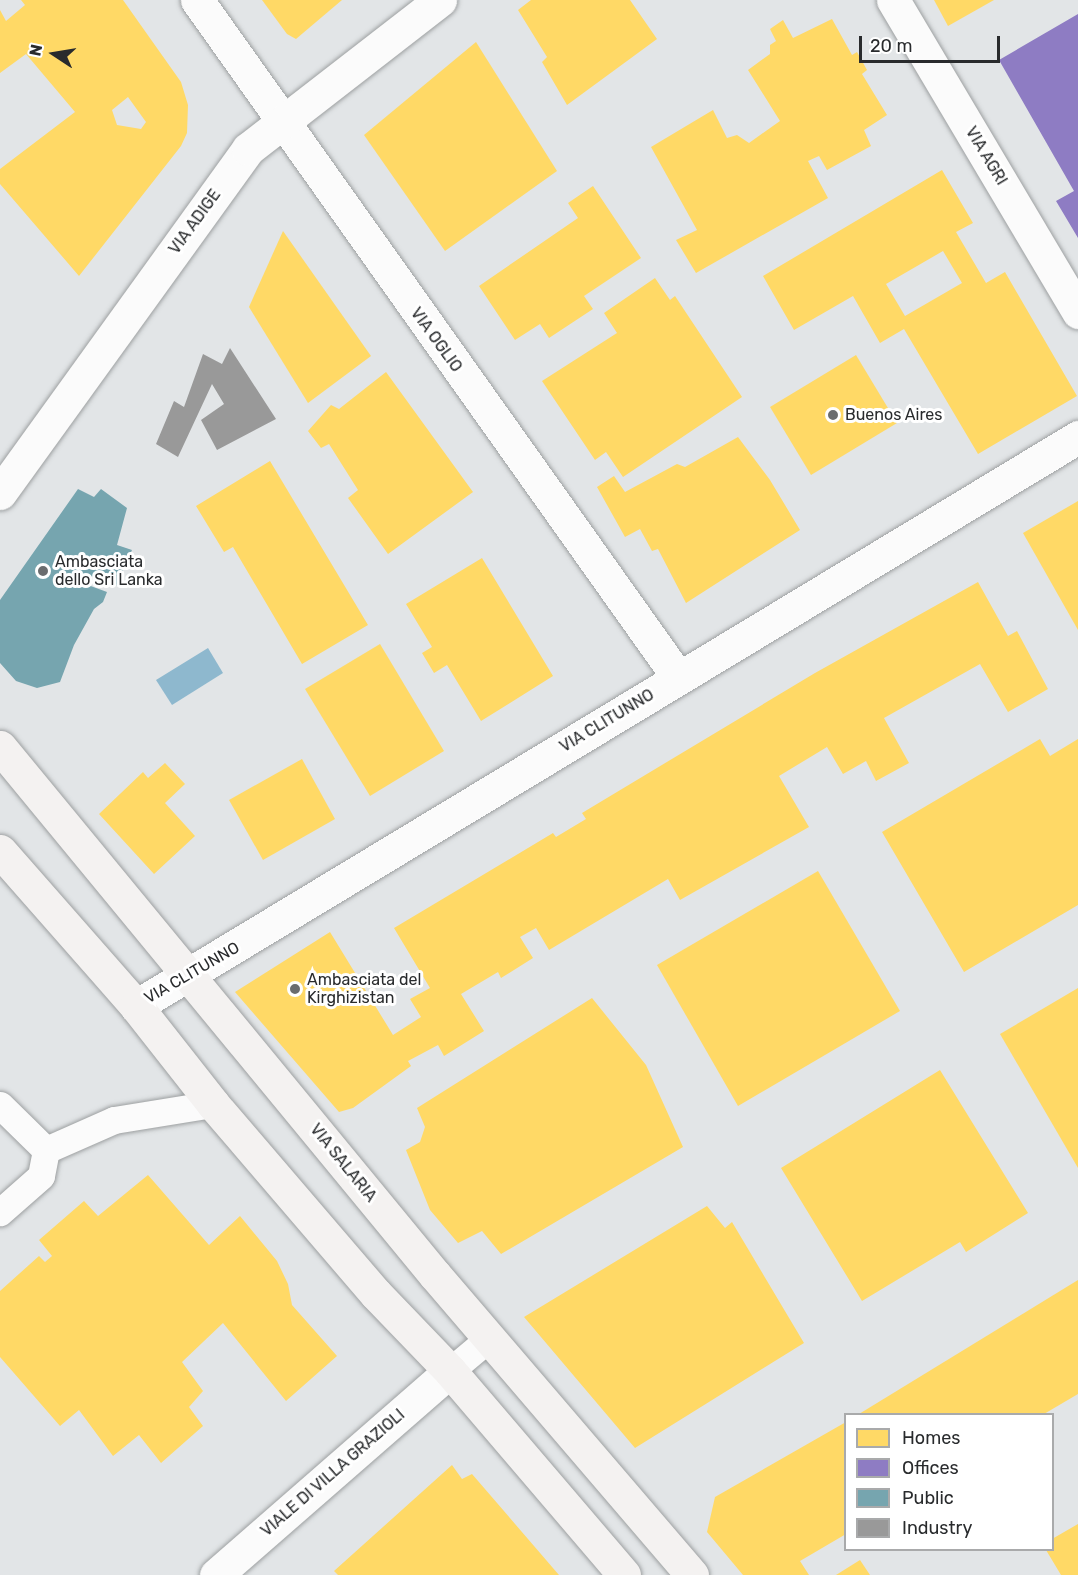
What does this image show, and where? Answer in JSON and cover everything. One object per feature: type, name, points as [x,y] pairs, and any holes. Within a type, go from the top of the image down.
[{"type":"main road","name":"VIA SALARIA","points":[[0,747],[488,1339],[692,1575]]},
{"type":"main road","points":[[0,851],[136,1006],[213,1104],[376,1294],[450,1371],[624,1575]]},
{"type":"street","name":"VIA OGLIO","points":[[196,0],[678,678]]},
{"type":"street","name":"VIA ADIGE","points":[[0,493],[248,149],[440,0]]},
{"type":"street","name":"VIA AGRI","points":[[893,0],[1078,312]]},
{"type":"street","name":"VIA CLITUNNO","points":[[136,1006],[1078,436]]},
{"type":"street","name":"VIALE DI VILLA GRAZIOLI","points":[[216,1575],[450,1371]]},
{"type":"lane","points":[[46,1150],[114,1120],[213,1104]]},
{"type":"lane","points":[[0,1105],[46,1150]]},
{"type":"lane","points":[[0,1212],[41,1176],[46,1150]]},
{"type":"lane","points":[[450,1371],[488,1339]]},
{"type":"water","points":[[208,648],[223,673],[172,705],[156,680]]},
{"type":"building: Homes","points":[[21,0],[123,0],[181,82],[188,105],[187,133],[181,146],[79,276],[0,184],[0,169],[75,112],[26,54],[0,73],[0,10],[6,21],[25,5]],"holes":[[[128,97],[146,122],[141,129],[117,125],[112,110]]]},
{"type":"building: Homes","points":[[262,0],[342,0],[296,39],[287,34]]},
{"type":"building: Homes","points":[[531,0],[630,0],[657,39],[567,105],[542,62],[547,57],[518,10]]},
{"type":"building: Homes","points":[[934,0],[994,0],[948,26]]},
{"type":"building: Homes","points":[[832,19],[852,55],[857,52],[867,70],[862,74],[887,115],[864,130],[871,146],[827,170],[819,156],[808,161],[828,198],[696,273],[676,240],[697,230],[651,147],[713,110],[727,138],[737,135],[749,143],[780,121],[748,70],[770,54],[770,45],[776,41],[770,29],[783,20],[793,38]]},
{"type":"building: Homes","points":[[476,42],[557,171],[445,251],[364,135]]},
{"type":"building: Homes","points":[[942,170],[973,223],[956,232],[986,283],[1005,272],[1077,396],[978,454],[904,329],[880,343],[853,296],[794,330],[763,276]],"holes":[[[943,251],[962,283],[905,316],[886,284]]]},
{"type":"building: Homes","points":[[593,186],[641,258],[584,296],[593,309],[549,338],[540,324],[515,340],[479,286],[578,218],[568,203]]},
{"type":"building: Homes","points":[[283,231],[371,356],[308,403],[249,307]]},
{"type":"building: Homes","points":[[655,278],[670,300],[675,296],[742,397],[623,477],[606,452],[595,460],[542,381],[617,333],[604,313]]},
{"type":"building: Homes","name":"Buenos Aires","points":[[856,355],[897,423],[811,475],[770,407]]},
{"type":"building: Homes","points":[[386,372],[473,492],[388,554],[348,498],[358,490],[329,444],[321,448],[308,431],[331,405],[339,409]]},
{"type":"building: Homes","points":[[738,437],[770,480],[800,530],[686,603],[658,549],[652,551],[640,529],[625,537],[597,487],[614,476],[625,492],[677,464],[685,467]]},
{"type":"building: Homes","points":[[270,461],[368,625],[302,664],[233,547],[224,552],[196,506]]},
{"type":"building: Homes","points":[[1078,501],[1078,630],[1023,533]]},
{"type":"building: Homes","points":[[482,558],[553,676],[481,721],[447,665],[434,673],[422,653],[432,647],[406,604]]},
{"type":"building: Homes","points":[[978,582],[1008,636],[1017,631],[1048,689],[1008,712],[980,664],[884,718],[909,763],[876,781],[866,761],[843,774],[827,747],[779,776],[809,827],[680,900],[668,879],[549,950],[536,928],[520,937],[533,958],[501,978],[498,972],[461,994],[484,1031],[444,1056],[438,1045],[408,1061],[411,1066],[353,1108],[339,1112],[235,992],[330,932],[393,1035],[421,1017],[410,999],[430,988],[394,928],[553,833],[556,837],[586,819],[582,813],[815,673]]},
{"type":"building: Homes","points":[[380,644],[444,751],[370,796],[305,689]]},
{"type":"building: Homes","points":[[1040,739],[1050,756],[1078,739],[1078,905],[964,972],[882,832]]},
{"type":"building: Homes","points":[[302,759],[335,819],[263,860],[229,800]]},
{"type":"building: Homes","points":[[165,763],[185,784],[165,803],[195,836],[154,874],[99,814],[143,772],[148,778]]},
{"type":"building: Homes","points":[[818,871],[900,1011],[738,1106],[657,965]]},
{"type":"building: Homes","points":[[1078,988],[1078,1168],[1000,1034]]},
{"type":"building: Homes","points":[[592,998],[646,1065],[683,1147],[501,1254],[482,1231],[458,1243],[430,1210],[406,1150],[420,1142],[425,1127],[417,1108]]},
{"type":"building: Homes","points":[[940,1070],[1028,1213],[966,1252],[960,1242],[862,1301],[781,1168]]},
{"type":"building: Homes","points":[[148,1175],[209,1245],[240,1216],[277,1261],[288,1284],[292,1305],[337,1356],[286,1401],[223,1323],[182,1362],[203,1391],[189,1407],[203,1426],[161,1463],[139,1435],[113,1456],[79,1410],[60,1426],[0,1357],[0,1291],[39,1256],[45,1262],[52,1256],[39,1240],[84,1201],[98,1216]]},
{"type":"building: Homes","points":[[707,1206],[725,1228],[732,1222],[804,1343],[635,1448],[524,1317]]},
{"type":"building: Homes","points":[[1078,1280],[1078,1394],[1046,1413],[861,1413]]},
{"type":"building: Homes","points":[[844,1423],[844,1535],[800,1561],[809,1575],[743,1575],[707,1532],[715,1497]]},
{"type":"building: Homes","points":[[452,1465],[462,1479],[472,1474],[559,1575],[338,1575],[334,1571]]},
{"type":"building: Homes","points":[[1078,1524],[1078,1575],[1061,1575],[1047,1551],[1054,1551],[1054,1538]]},
{"type":"building: Homes","points":[[860,1560],[870,1575],[836,1575]]},
{"type":"building: Offices","points":[[1078,14],[1078,238],[1056,201],[1074,191],[999,60]]},
{"type":"building: Public","points":[[78,489],[94,497],[101,489],[127,508],[117,545],[132,550],[116,586],[94,574],[88,585],[107,592],[103,602],[94,609],[74,645],[60,682],[37,688],[16,681],[0,663],[0,600]]},
{"type":"building: Industry","points":[[230,348],[276,419],[217,450],[201,420],[224,404],[212,384],[178,457],[156,444],[174,401],[184,407],[203,354],[222,364]]},
{"type":"place","name":"Buenos Aires","points":[[833,415]]},
{"type":"place","name":"Ambasciata dello Sri Lanka","points":[[43,571]]},
{"type":"place","name":"Ambasciata del Kirghizistan","points":[[295,989]]}]
